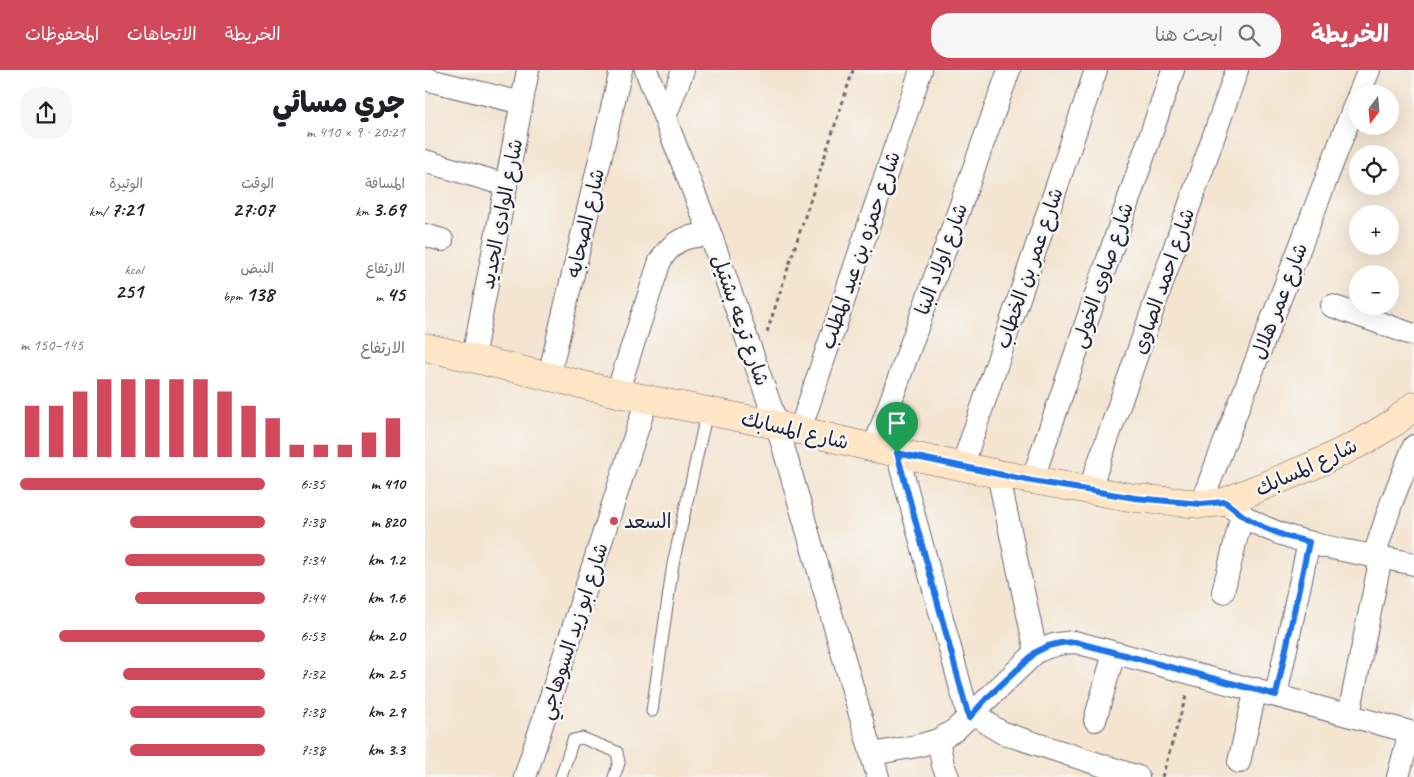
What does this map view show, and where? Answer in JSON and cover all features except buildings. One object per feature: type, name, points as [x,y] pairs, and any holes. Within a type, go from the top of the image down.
[{"type":"street","name":"شارع الوادى الجديد","points":[[473,358],[528,70]]},
{"type":"street","name":"شارع الصحابه","points":[[549,376],[621,70]]},
{"type":"street","name":"شارع ترعه بشتيل","points":[[646,70],[711,236],[757,364],[788,428],[878,777]]},
{"type":"street","points":[[665,117],[683,70]]},
{"type":"street","name":"شارع حمزه بن عبد المطلب","points":[[788,428],[921,70]]},
{"type":"street","name":"شارع اولاد البنا","points":[[885,451],[1009,70]]},
{"type":"street","name":"شارع عمر بن الخطاب","points":[[962,467],[1096,70]]},
{"type":"street","name":"شارع صاوى الخولى","points":[[1032,481],[1173,70]]},
{"type":"street","name":"شارع احمد الصاوى","points":[[1089,491],[1237,70]]},
{"type":"street","points":[[1363,85],[1369,70]]},
{"type":"street","points":[[425,79],[522,102]]},
{"type":"street","name":"شارع عمر هلال","points":[[1223,592],[1223,507],[1349,123]]},
{"type":"street","points":[[425,161],[506,185]]},
{"type":"street","points":[[617,393],[660,261],[676,242],[693,236],[711,236]]},
{"type":"street","points":[[1332,306],[1414,335]]},
{"type":"street","name":"شارع المسابك","points":[[425,347],[617,393],[788,428],[962,467],[1089,491],[1223,507],[1362,442],[1395,422],[1414,406]]},
{"type":"street","name":"شارع ابو زيد السوهاجي","points":[[525,777],[647,399]]},
{"type":"street","points":[[1349,714],[1377,557],[1409,471],[1414,446]]},
{"type":"street","points":[[885,451],[971,715],[1003,733],[1138,777]]},
{"type":"street","points":[[998,474],[1036,652]]},
{"type":"street","points":[[1223,507],[1278,533],[1309,542],[1414,564]]},
{"type":"street","points":[[1239,762],[1266,692],[1309,542]]},
{"type":"street","points":[[871,754],[895,751],[938,740],[955,730],[1036,652],[1048,646],[1075,642],[1412,732],[1398,777]]},
{"type":"street","points":[[1095,720],[1114,653]]},
{"type":"street","points":[[938,740],[948,777]]},
{"type":"lane","points":[[652,710],[673,564],[707,411]]},
{"type":"lane","points":[[561,777],[573,740],[582,738],[617,752],[619,762],[614,777]]},
{"type":"path","points":[[757,364],[853,70]]},
{"type":"path","points":[[1162,777],[1193,673]]},
{"type":"place","name":"السعد","points":[[614,521]]},
{"type":"route","points":[[897,453],[1032,481],[1135,498],[1201,504],[1225,502],[1242,515],[1263,527],[1285,536],[1309,542],[1276,695],[1075,642],[1061,643],[1048,646],[1036,652],[986,699],[969,718],[897,453]]}]
